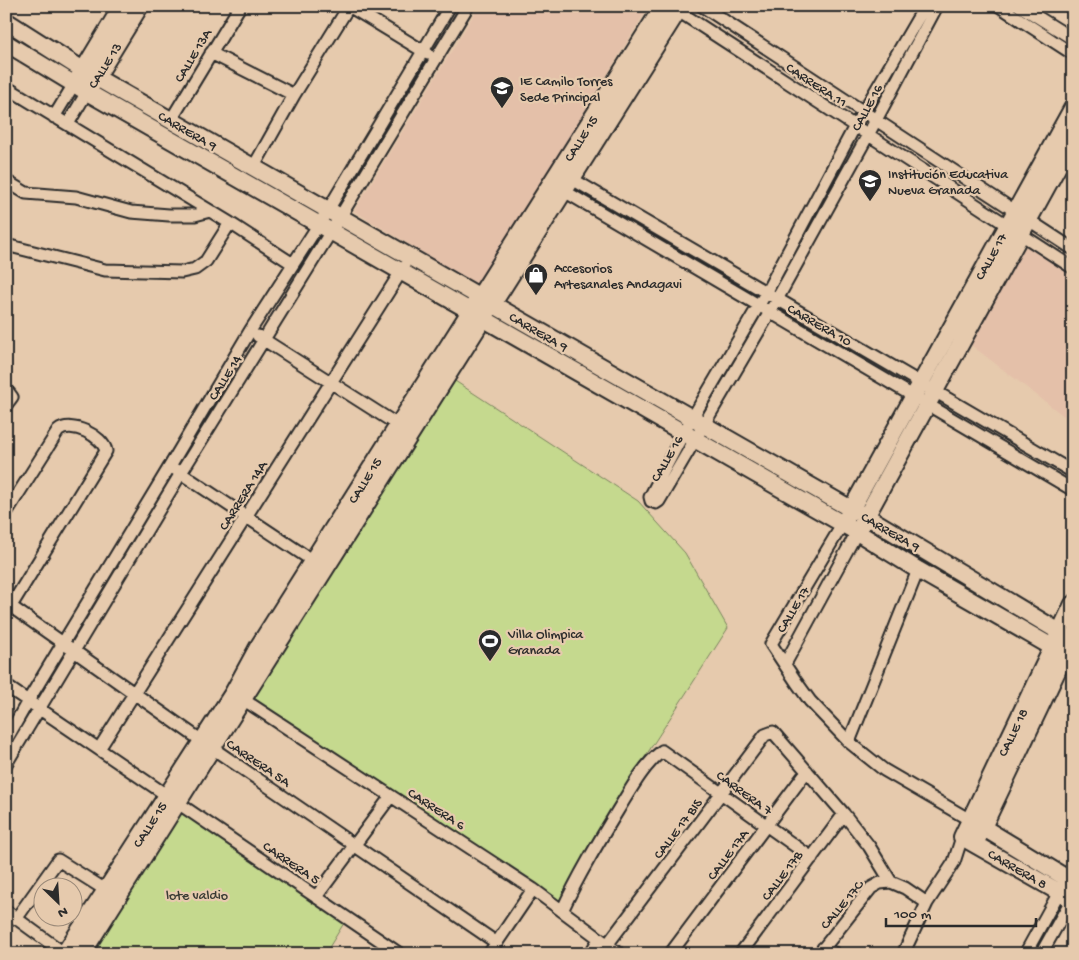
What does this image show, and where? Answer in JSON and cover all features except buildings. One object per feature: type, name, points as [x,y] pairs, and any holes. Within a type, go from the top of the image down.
[{"type":"street","name":"CALLE 13","points":[[90,74],[122,6]]},
{"type":"street","name":"CALLE 13","points":[[54,117],[81,88],[140,6]]},
{"type":"street","name":"CALLE 13A","points":[[171,120],[240,6]]},
{"type":"street","points":[[253,168],[294,95],[349,6],[436,59]]},
{"type":"street","name":"CALLE 14","points":[[334,214],[423,51],[450,6]]},
{"type":"street","name":"CALLE 14","points":[[6,764],[38,708],[264,340],[325,228],[436,59],[468,6]]},
{"type":"street","name":"CARRERA 11","points":[[702,6],[1073,250]]},
{"type":"street","name":"CALLE 16","points":[[689,437],[659,501],[653,503],[650,497],[698,421],[855,126],[924,6]]},
{"type":"street","name":"CALLE 16","points":[[698,421],[770,312],[937,6]]},
{"type":"street","points":[[999,6],[1073,54]]},
{"type":"street","points":[[1020,6],[1073,39]]},
{"type":"street","name":"CARRERA 11","points":[[673,7],[1073,268]]},
{"type":"street","name":"CALLE 15","points":[[64,954],[112,894],[173,800],[404,430],[673,7]]},
{"type":"street","name":"CARRERA 9","points":[[6,21],[90,74],[253,168],[866,516],[1067,645]]},
{"type":"street","name":"CARRERA 9","points":[[6,43],[918,570],[1067,645]]},
{"type":"street","points":[[211,52],[294,95]]},
{"type":"street","points":[[6,87],[230,222],[293,264]]},
{"type":"street","name":"CALLE 13","points":[[68,124],[81,88]]},
{"type":"street","name":"CALLE 17","points":[[924,394],[851,509],[850,529],[785,664],[771,644],[850,529],[866,516],[924,394],[1022,215],[1073,107]]},
{"type":"street","name":"CALLE 17","points":[[1022,215],[1073,139]]},
{"type":"street","name":"CARRERA 10","points":[[562,181],[777,299],[1073,490]]},
{"type":"street","name":"CARRERA 10","points":[[562,181],[770,312],[1073,472]]},
{"type":"street","points":[[6,182],[26,193],[76,197],[131,212],[178,215],[204,214],[210,210]]},
{"type":"street","points":[[6,245],[105,270],[189,272],[206,262],[230,222]]},
{"type":"street","name":"CALLE 14","points":[[6,740],[250,331],[293,264],[325,228]]},
{"type":"street","name":"CARRERA 14A","points":[[99,749],[410,257]]},
{"type":"street","points":[[250,331],[404,430]]},
{"type":"street","points":[[6,389],[12,396],[6,405]]},
{"type":"street","points":[[6,513],[62,427],[76,427],[105,446],[106,451],[9,605]]},
{"type":"street","points":[[170,466],[319,565]]},
{"type":"street","points":[[849,742],[918,570]]},
{"type":"street","name":"CALLE 18","points":[[902,954],[927,903],[969,840],[1067,645],[1073,604]]},
{"type":"street","name":"CARRERA 5A","points":[[9,605],[208,745],[497,943]]},
{"type":"street","points":[[785,664],[810,701],[849,742],[884,770],[977,824]]},
{"type":"street","name":"CARRERA 5","points":[[6,686],[400,954]]},
{"type":"street","name":"CARRERA 6","points":[[239,696],[533,889],[620,954]]},
{"type":"street","name":"CALLE 17 BIS","points":[[603,942],[722,794],[765,735],[773,732],[807,771]]},
{"type":"street","name":"CARRERA 7","points":[[562,911],[592,854],[635,782],[662,751],[812,858]]},
{"type":"street","points":[[807,771],[869,846],[891,882],[905,888],[927,903]]},
{"type":"street","name":"CALLE 17A","points":[[670,954],[807,771]]},
{"type":"street","points":[[316,896],[391,796]]},
{"type":"street","name":"CALLE 17B","points":[[740,954],[844,814]]},
{"type":"street","name":"CARRERA 8","points":[[977,824],[1070,888]]},
{"type":"street","name":"CARRERA 8","points":[[969,840],[1070,888]]},
{"type":"street","points":[[16,919],[58,860],[112,894]]},
{"type":"street","name":"CALLE 17C","points":[[821,951],[871,888],[880,883],[891,882]]},
{"type":"street","points":[[1025,954],[1070,888]]},
{"type":"street","points":[[1041,954],[1070,888]]},
{"type":"street","points":[[490,954],[533,889]]},
{"type":"street","name":"CALLE 15","points":[[82,954],[112,894]]},
{"type":"street","points":[[6,911],[64,954]]},
{"type":"street","points":[[590,954],[603,942]]},
{"type":"street","points":[[821,951],[836,954]]},
{"type":"shaded area","name":"IE Camilo Torres Sede Principal","points":[[479,6],[649,6],[478,286],[354,211]]},
{"type":"shaded area","points":[[1022,241],[1073,273],[1073,423],[967,342]]},
{"type":"green space","name":"Villa Olimpica Granada","points":[[455,381],[638,501],[685,553],[728,628],[636,771],[561,910],[320,749],[252,697]]},
{"type":"green space","name":"lote valdio","points":[[180,808],[344,923],[325,954],[87,954]]},
{"type":"place","name":"IE Camilo Torres Sede Principal","points":[[502,109]]},
{"type":"place","name":"Institución Educativa Nueva Granada","points":[[870,202]]},
{"type":"place","name":"Accesorios Artesanales Andagavi","points":[[536,296]]},
{"type":"place","name":"Villa Olimpica Granada","points":[[490,662]]}]
